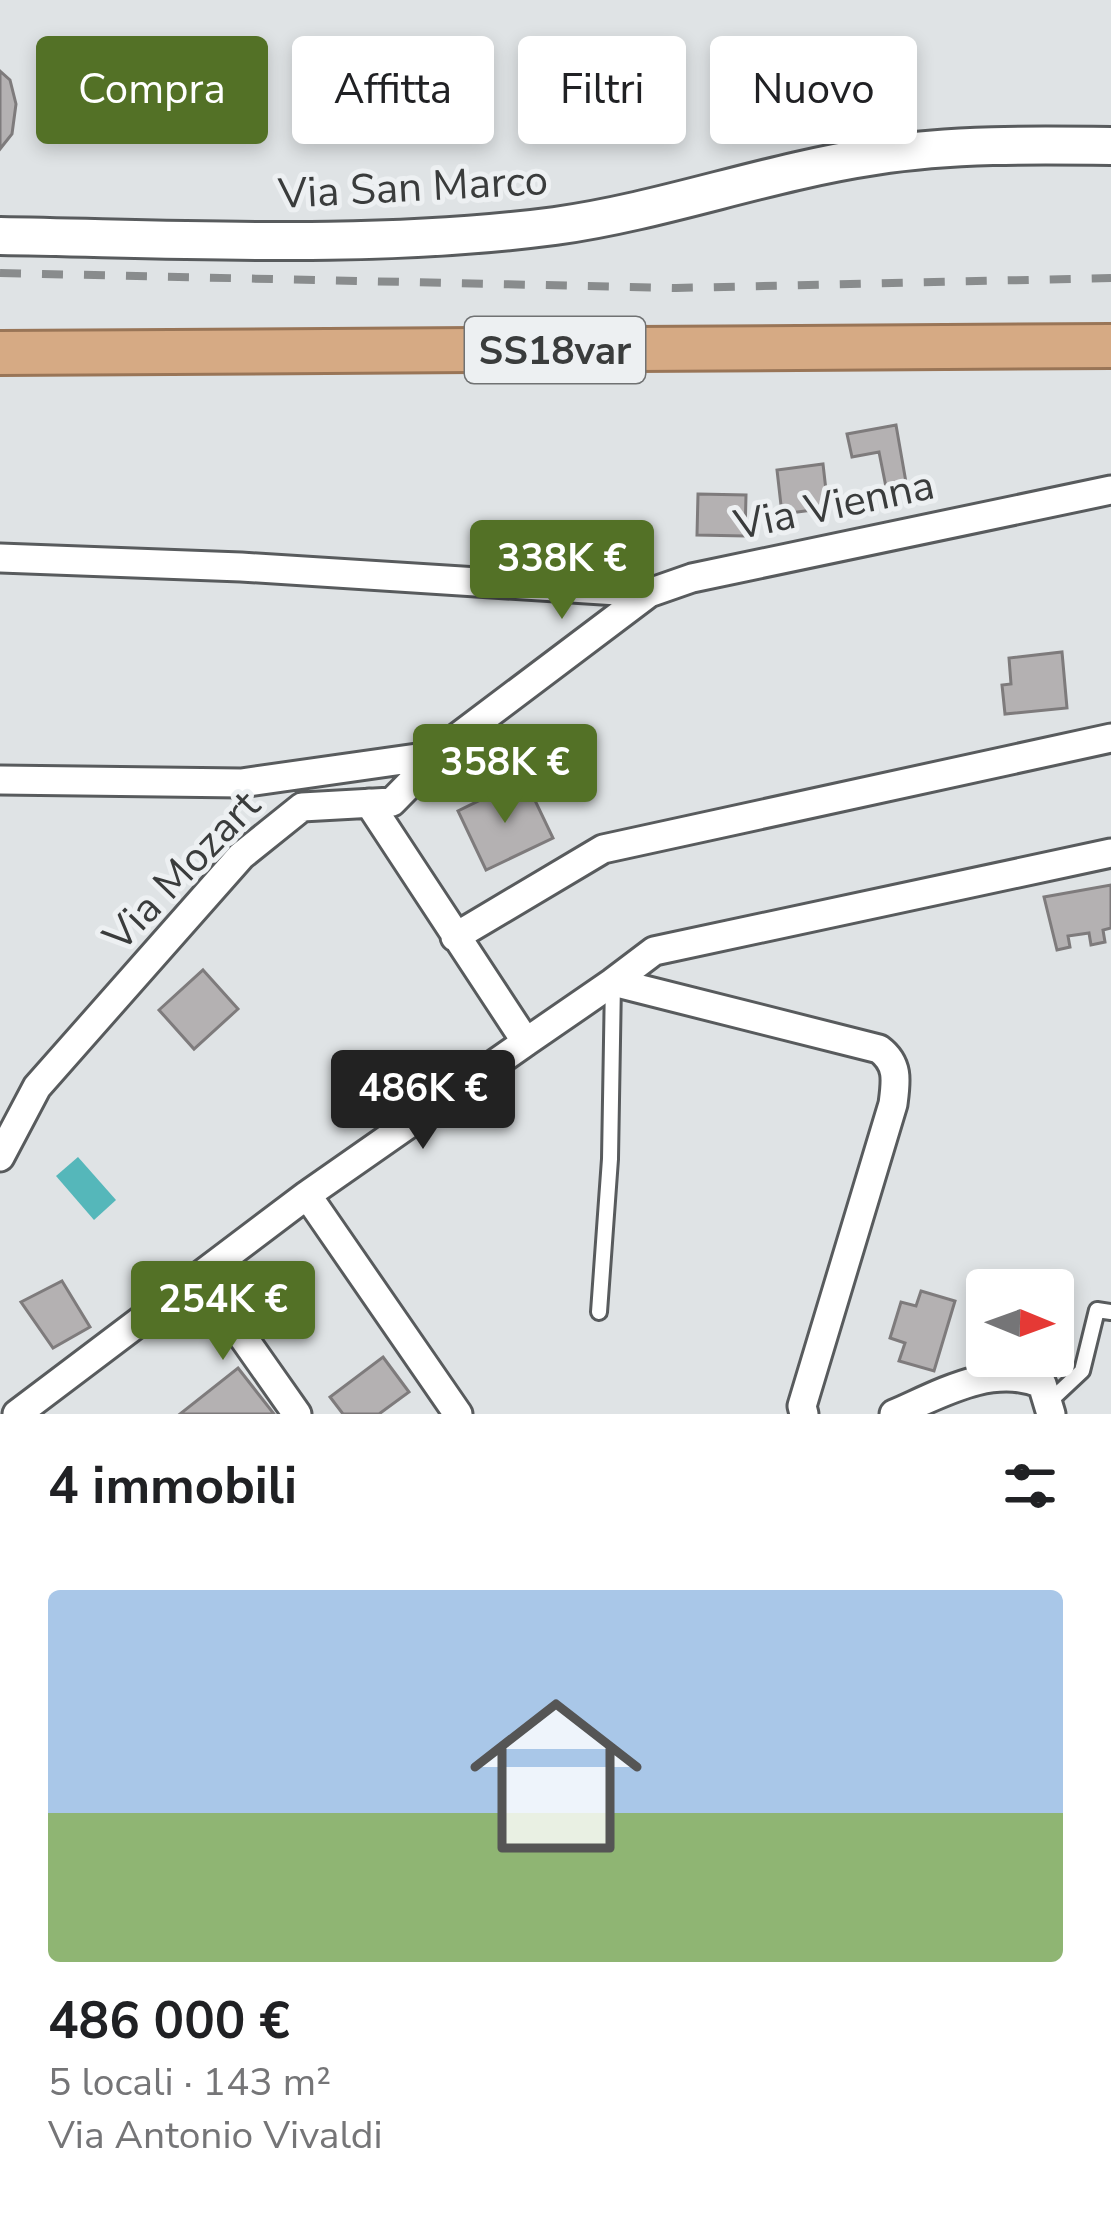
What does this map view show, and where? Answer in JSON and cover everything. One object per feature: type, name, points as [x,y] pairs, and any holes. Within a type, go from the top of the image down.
[{"type":"highway","name":"SS18var","points":[[0,353],[1111,346]]},
{"type":"main road","name":"Via San Marco","points":[[0,236],[362,240],[476,235],[561,225],[875,156],[1022,145],[1111,146]]},
{"type":"street","name":"Via Vienna","points":[[0,558],[242,567],[649,593],[692,578],[1111,490]]},
{"type":"street","name":"Via Mozart","points":[[0,1156],[37,1087],[241,856],[302,807],[392,802],[437,755],[649,593]]},
{"type":"street","points":[[455,938],[603,849],[1111,739]]},
{"type":"street","points":[[0,780],[241,783],[437,755]]},
{"type":"street","points":[[369,803],[526,1042]]},
{"type":"street","points":[[17,1414],[307,1195],[654,951],[1111,853]]},
{"type":"street","points":[[613,982],[879,1049],[891,1058],[897,1078],[893,1104],[802,1406],[804,1414]]},
{"type":"street","points":[[307,1195],[458,1414]]},
{"type":"street","points":[[200,1276],[297,1414]]},
{"type":"street","points":[[894,1414],[960,1384],[1002,1377],[1042,1384],[1051,1408]]},
{"type":"lane","points":[[598,1312],[610,1159],[613,982]]},
{"type":"lane","points":[[1051,1408],[1082,1371],[1097,1310],[1111,1312]]},
{"type":"water","points":[[78,1157],[116,1200],[94,1220],[56,1176]]},
{"type":"building","points":[[0,71],[10,80],[16,104],[12,134],[0,149]]},
{"type":"building","points":[[896,425],[907,488],[887,492],[879,452],[852,457],[847,434]]},
{"type":"building","points":[[823,464],[828,508],[782,514],[777,470]]},
{"type":"building","points":[[698,494],[746,495],[745,536],[697,535]]},
{"type":"building","points":[[1062,652],[1067,708],[1005,714],[1002,685],[1011,684],[1009,658]]},
{"type":"building","points":[[513,784],[520,798],[531,792],[553,838],[486,870],[458,811]]},
{"type":"building","points":[[1111,885],[1111,928],[1103,930],[1105,942],[1091,945],[1089,933],[1068,936],[1070,947],[1057,950],[1044,897]]},
{"type":"building","points":[[203,970],[238,1009],[194,1049],[159,1010]]},
{"type":"building","points":[[62,1281],[90,1327],[53,1348],[21,1302]]},
{"type":"building","points":[[921,1291],[955,1301],[934,1371],[899,1361],[905,1343],[890,1338],[901,1302],[916,1306]]},
{"type":"building","points":[[383,1357],[409,1392],[379,1414],[343,1414],[330,1397]]},
{"type":"building","points":[[238,1368],[274,1414],[180,1414]]},
{"type":"railway","points":[[0,273],[676,288],[1111,278]]}]
